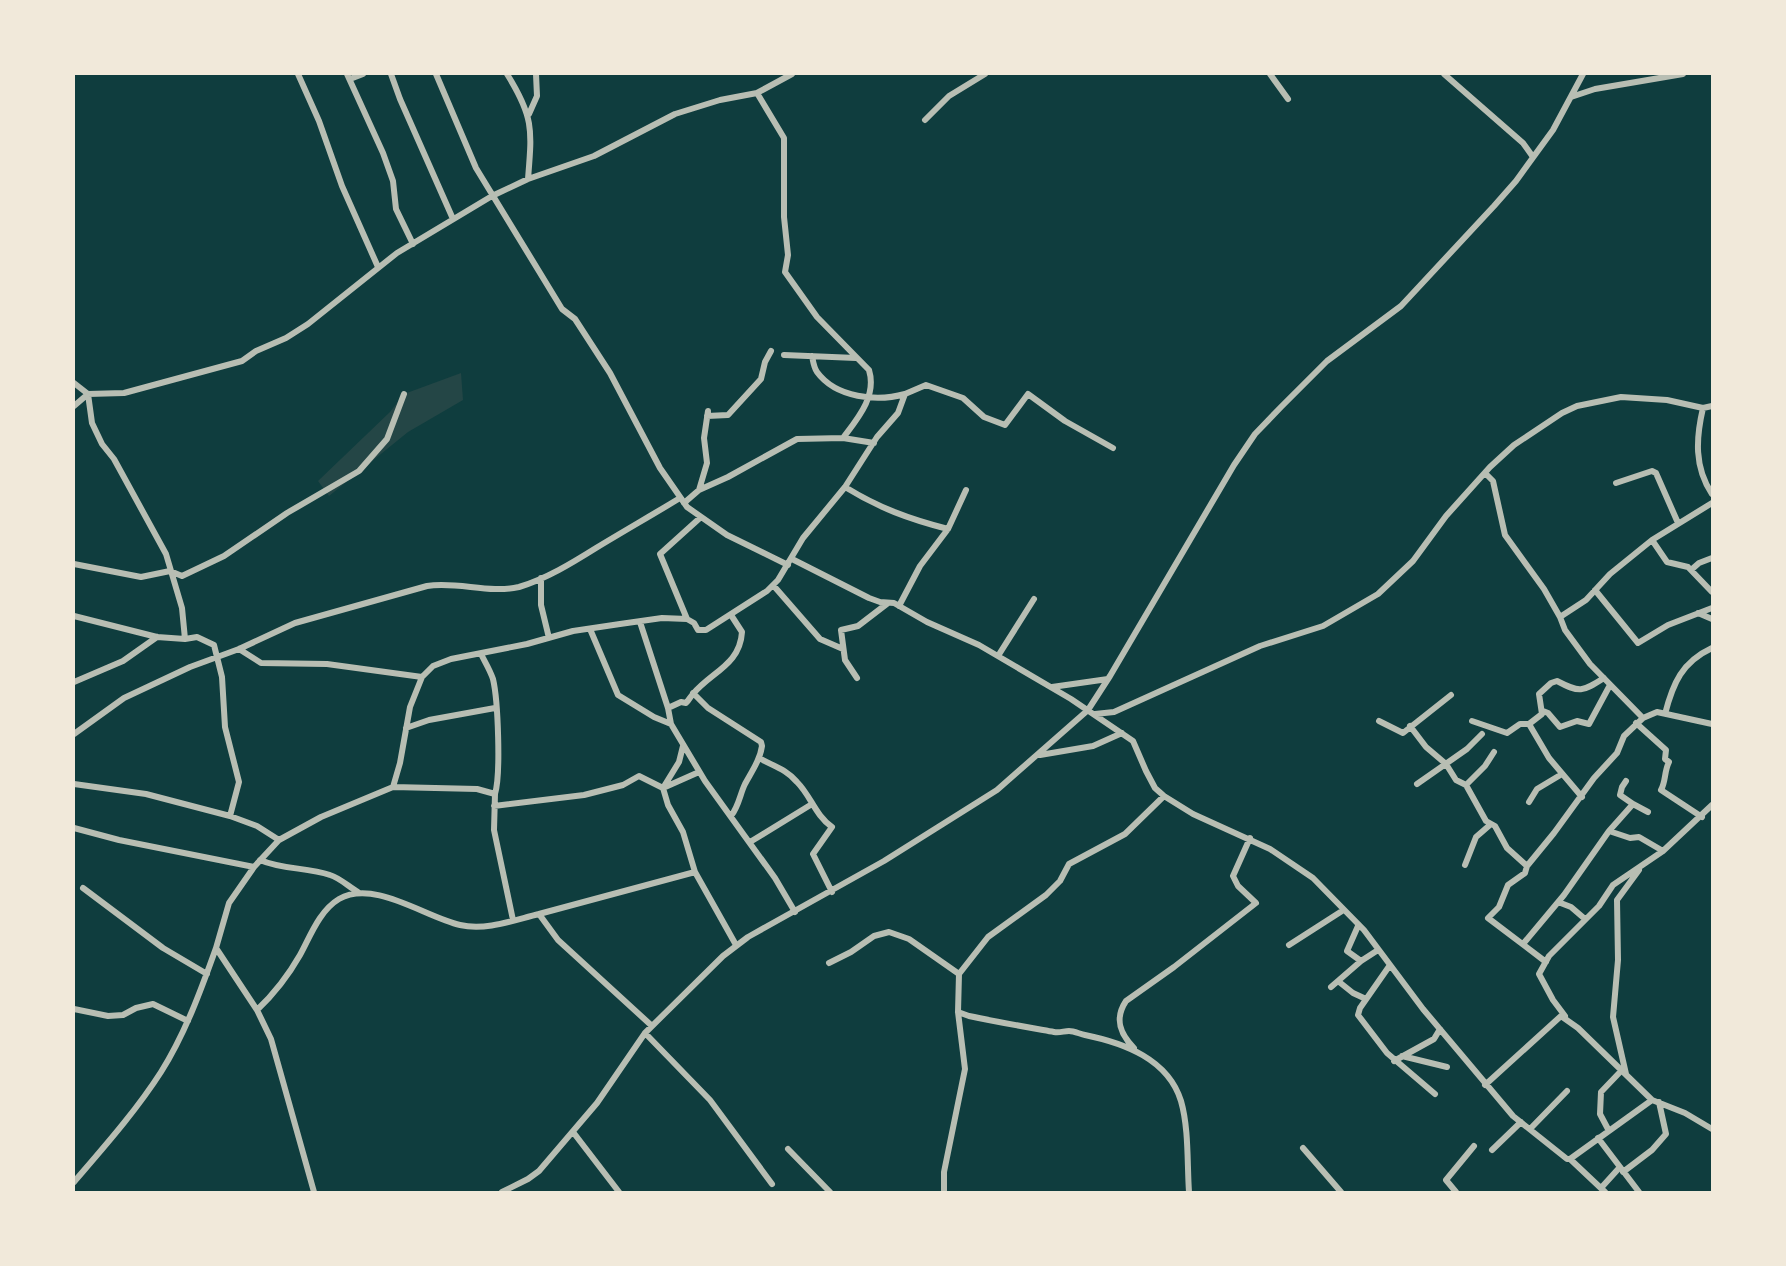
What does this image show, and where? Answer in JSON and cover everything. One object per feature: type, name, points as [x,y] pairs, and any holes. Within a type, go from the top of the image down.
[{"type":"street","points":[[298,74],[319,121],[342,186],[378,267]]},
{"type":"street","points":[[363,74],[349,76],[383,153],[393,181],[396,209],[413,244]]},
{"type":"street","points":[[391,74],[453,219]]},
{"type":"street","points":[[436,74],[476,168],[492,196],[562,309],[575,319],[610,373],[640,433],[682,500],[701,517],[727,535],[869,598],[899,606],[998,656],[1095,714],[1133,741],[1150,780],[1164,796],[1193,814],[1250,838],[1313,878],[1358,926],[1485,1085],[1513,1116],[1570,1159],[1603,1190],[1622,1170],[1652,1150],[1666,1133],[1655,1101]]},
{"type":"street","points":[[507,74],[529,114],[531,126],[528,180]]},
{"type":"street","points":[[529,114],[537,96],[536,74]]},
{"type":"street","points":[[74,406],[88,394],[124,393],[242,362],[256,351],[309,324],[378,267],[492,196],[594,156],[675,114],[720,100],[757,93],[792,74]]},
{"type":"street","points":[[925,120],[949,96],[985,74]]},
{"type":"street","points":[[1270,74],[1287,99]]},
{"type":"street","points":[[1444,74],[1523,143],[1533,156]]},
{"type":"street","points":[[502,1192],[539,1171],[573,1132],[645,1033],[736,945],[832,892],[997,790],[1088,710],[1255,434],[1327,361],[1401,306],[1494,206],[1553,130],[1584,74]]},
{"type":"street","points":[[1571,97],[1595,89],[1683,74]]},
{"type":"street","points":[[757,93],[784,138],[784,217],[788,255],[785,272],[817,317],[869,370],[872,380],[868,397],[843,438]]},
{"type":"street","points":[[699,490],[707,463],[704,438],[707,414],[728,415],[761,379],[771,351]]},
{"type":"street","points":[[784,355],[856,358]]},
{"type":"street","points":[[812,356],[816,371],[832,386],[854,395],[894,397],[926,384],[963,398],[984,417],[1005,425],[1028,394],[1065,421],[1113,448]]},
{"type":"street","points":[[74,383],[88,394],[92,423],[102,444],[114,459],[166,554],[182,608],[185,639]]},
{"type":"street","points":[[74,564],[141,577],[170,571],[182,576],[224,556],[287,513],[359,471],[387,439],[404,394]]},
{"type":"street","points":[[701,517],[660,554],[687,619],[702,631],[731,615],[773,585],[803,538],[845,487],[898,413],[905,394]]},
{"type":"street","points":[[1095,714],[1114,712],[1260,646],[1323,626],[1378,594],[1413,561],[1447,516],[1514,445],[1547,421],[1577,406],[1621,397],[1667,400],[1703,408],[1713,406]]},
{"type":"street","points":[[1703,408],[1698,430],[1699,467],[1713,494]]},
{"type":"street","points":[[74,734],[124,698],[295,623],[419,587],[439,584],[517,587],[541,578],[797,439],[843,438],[874,443]]},
{"type":"street","points":[[1616,484],[1652,471],[1656,473],[1678,523]]},
{"type":"street","points":[[1485,473],[1493,481],[1505,534],[1544,589],[1565,630],[1604,678],[1643,718]]},
{"type":"street","points":[[845,487],[878,506],[909,519],[948,529]]},
{"type":"street","points":[[899,606],[920,566],[948,529],[966,490]]},
{"type":"street","points":[[1560,617],[1586,600],[1610,574],[1652,540],[1713,503]]},
{"type":"street","points":[[1652,540],[1667,562],[1691,570],[1713,592]]},
{"type":"street","points":[[1691,570],[1711,560]]},
{"type":"street","points":[[541,578],[541,605],[549,638]]},
{"type":"street","points":[[773,585],[820,639],[843,649]]},
{"type":"street","points":[[1595,590],[1637,643],[1668,625],[1713,608]]},
{"type":"street","points":[[998,656],[1034,598]]},
{"type":"street","points":[[857,677],[845,660],[841,630],[858,625],[888,603]]},
{"type":"street","points":[[1698,613],[1713,619]]},
{"type":"street","points":[[668,708],[681,702],[686,703],[693,693],[731,662],[737,652],[742,632],[731,615]]},
{"type":"street","points":[[74,616],[157,637],[197,637],[214,645],[222,677],[225,727],[239,782],[230,816]]},
{"type":"street","points":[[393,786],[410,707],[422,677],[433,666],[450,659],[590,629],[662,618],[687,619]]},
{"type":"street","points":[[640,622],[671,724],[699,772],[751,842],[794,912]]},
{"type":"street","points":[[590,629],[618,695],[654,718],[671,724]]},
{"type":"street","points":[[74,682],[123,661],[157,637]]},
{"type":"street","points":[[239,649],[261,663],[327,664],[422,677]]},
{"type":"street","points":[[1665,714],[1672,685],[1686,666],[1713,649]]},
{"type":"street","points":[[481,654],[492,679],[495,708],[498,785],[495,794],[494,830],[513,920]]},
{"type":"street","points":[[1472,722],[1507,733],[1520,724],[1529,724],[1542,714],[1539,694],[1551,683],[1557,681],[1577,691],[1587,689],[1604,678]]},
{"type":"street","points":[[1050,687],[1108,679]]},
{"type":"street","points":[[1542,711],[1548,713],[1560,727],[1577,721],[1589,724],[1611,685]]},
{"type":"street","points":[[693,693],[708,708],[761,743],[759,758],[731,816]]},
{"type":"street","points":[[1379,721],[1403,733],[1451,695]]},
{"type":"street","points":[[406,728],[429,720],[495,708]]},
{"type":"street","points":[[1546,962],[1488,918],[1499,907],[1508,885],[1525,873],[1527,866],[1594,778],[1617,753],[1624,736],[1636,723],[1650,713],[1713,724]]},
{"type":"street","points":[[1636,723],[1666,750],[1665,759],[1669,762],[1661,790],[1702,817]]},
{"type":"street","points":[[1529,724],[1540,745],[1582,797]]},
{"type":"street","points":[[1410,726],[1426,747],[1446,764],[1456,780],[1466,785],[1486,821],[1496,826],[1507,849],[1527,866]]},
{"type":"street","points":[[1038,756],[1093,746],[1122,733]]},
{"type":"street","points":[[1417,783],[1467,749],[1482,734]]},
{"type":"street","points":[[663,788],[679,762],[683,746]]},
{"type":"street","points":[[1466,785],[1485,766],[1494,752]]},
{"type":"street","points":[[759,758],[781,768],[794,779],[818,814],[832,827],[813,854],[832,892]]},
{"type":"street","points":[[663,788],[699,772]]},
{"type":"street","points":[[1529,802],[1537,789],[1562,774]]},
{"type":"street","points":[[494,806],[584,796],[623,785],[639,776],[663,788],[668,805],[683,832],[695,872],[736,945]]},
{"type":"street","points":[[1626,781],[1620,795],[1647,812]]},
{"type":"street","points":[[74,784],[146,794],[230,816],[257,826],[279,840]]},
{"type":"street","points":[[74,1182],[161,1072],[188,1021],[207,974],[229,904],[254,867],[279,840],[321,817],[393,786],[477,789],[495,794]]},
{"type":"street","points":[[944,1192],[944,1172],[965,1069],[958,1012],[959,974],[988,937],[1046,895],[1060,881],[1069,864],[1125,834],[1164,796]]},
{"type":"street","points":[[751,842],[812,804]]},
{"type":"street","points":[[1523,944],[1558,902],[1609,831],[1633,804]]},
{"type":"street","points":[[1713,806],[1663,851],[1614,885],[1599,906],[1546,962],[1539,974],[1565,1017],[1655,1101],[1685,1113],[1713,1129]]},
{"type":"street","points":[[1465,865],[1476,837],[1491,824]]},
{"type":"street","points":[[74,827],[119,840],[254,867]]},
{"type":"street","points":[[1609,831],[1639,838],[1663,851]]},
{"type":"street","points":[[1189,1192],[1184,1112],[1180,1099],[1171,1080],[1152,1060],[1122,1037],[1122,1007],[1126,1001],[1256,903],[1238,886],[1233,876],[1250,838]]},
{"type":"street","points":[[260,860],[274,866],[333,875],[358,892],[403,903],[462,926],[485,927],[695,872]]},
{"type":"street","points":[[1624,1072],[1613,1017],[1618,960],[1617,900],[1642,865]]},
{"type":"street","points":[[83,888],[163,948],[207,974]]},
{"type":"street","points":[[257,1010],[277,991],[327,910],[339,899],[358,892]]},
{"type":"street","points":[[1558,902],[1571,907],[1586,919]]},
{"type":"street","points":[[1289,945],[1342,911]]},
{"type":"street","points":[[538,914],[558,940],[652,1026]]},
{"type":"street","points":[[1358,926],[1347,951],[1361,961]]},
{"type":"street","points":[[829,963],[874,936],[889,932],[909,939],[959,974]]},
{"type":"street","points":[[216,948],[257,1010],[271,1039],[314,1192]]},
{"type":"street","points":[[1331,987],[1378,950]]},
{"type":"street","points":[[1390,965],[1358,1015],[1394,1061],[1435,1094]]},
{"type":"street","points":[[1338,981],[1366,999]]},
{"type":"street","points":[[74,1009],[108,1016],[123,1015],[153,1004],[188,1021]]},
{"type":"street","points":[[958,1012],[1049,1031],[1069,1031],[1098,1037],[1124,1048],[1135,1049]]},
{"type":"street","points":[[1485,1085],[1558,1018],[1565,1017]]},
{"type":"street","points":[[1394,1061],[1434,1039],[1440,1028]]},
{"type":"street","points":[[645,1033],[710,1100],[772,1184]]},
{"type":"street","points":[[1402,1056],[1447,1067]]},
{"type":"street","points":[[1609,1130],[1600,1114],[1601,1091],[1624,1072]]},
{"type":"street","points":[[1531,1129],[1567,1091]]},
{"type":"street","points":[[1570,1159],[1655,1101]]},
{"type":"street","points":[[1492,1150],[1521,1122]]},
{"type":"street","points":[[573,1132],[619,1192]]},
{"type":"street","points":[[1598,1138],[1639,1192]]},
{"type":"street","points":[[1456,1192],[1446,1180],[1474,1146]]},
{"type":"street","points":[[1303,1148],[1341,1192]]},
{"type":"street","points":[[788,1149],[830,1192]]},
{"type":"shaded area","points":[[461,373],[463,400],[408,432],[329,496],[318,481],[390,412],[404,394]]}]
